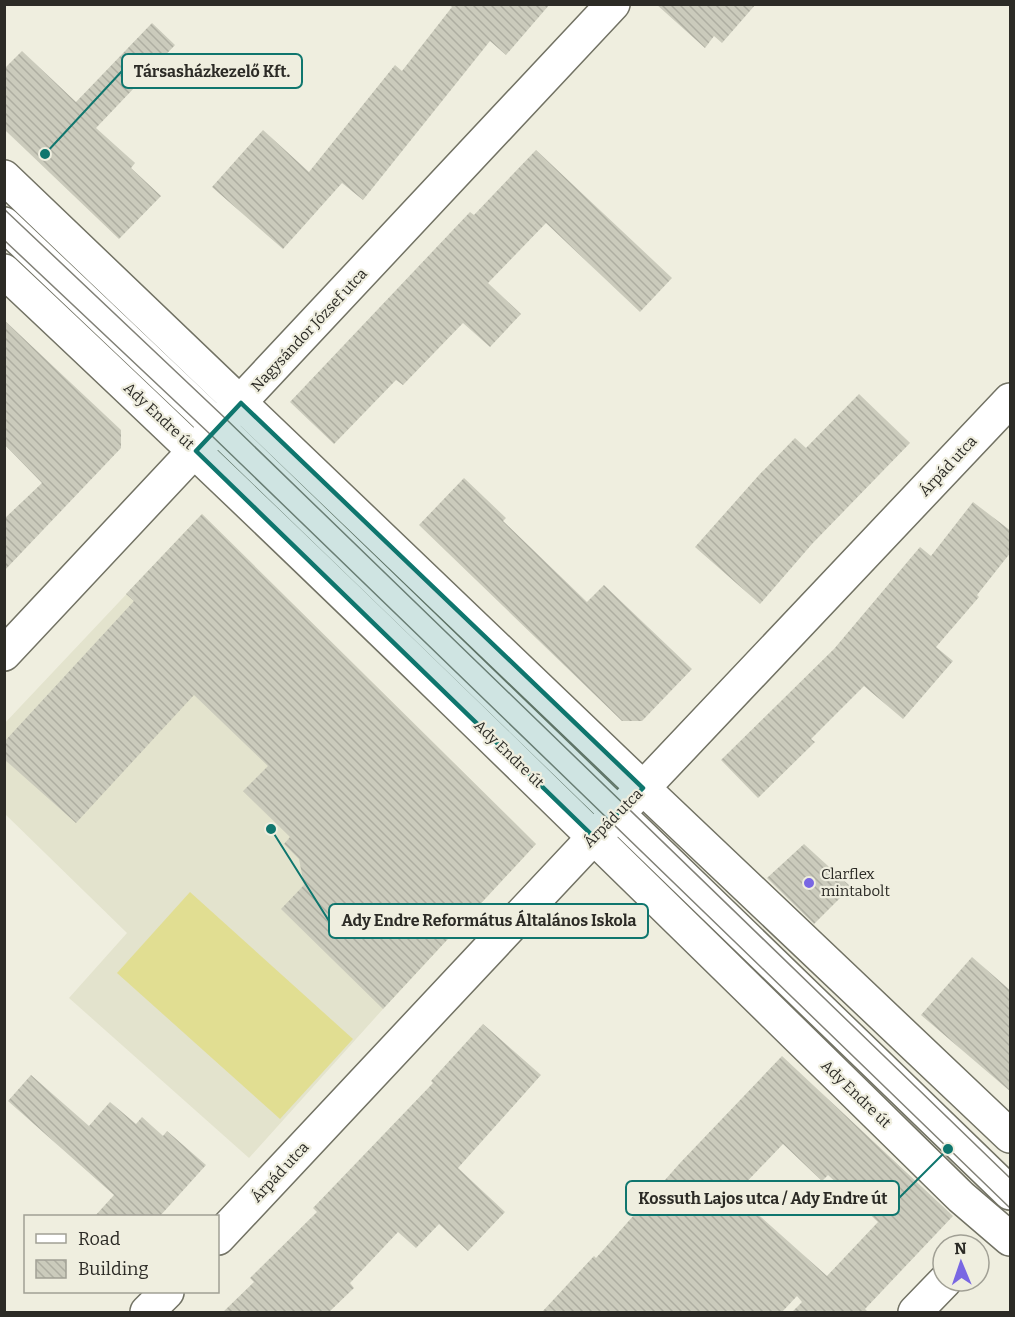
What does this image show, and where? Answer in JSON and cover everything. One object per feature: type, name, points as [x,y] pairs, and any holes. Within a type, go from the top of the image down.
[{"type":"street","name":"Nagysándor József utca","points":[[4,654],[219,427],[612,4]]},
{"type":"street","points":[[4,177],[1011,1136]]},
{"type":"street","points":[[4,224],[219,427],[1011,1193]]},
{"type":"street","name":"Ady Endre út","points":[[4,271],[196,451],[961,1197],[999,1230]]},
{"type":"street","name":"Árpád utca","points":[[219,1237],[594,837],[1011,400]]},
{"type":"street","points":[[147,1312],[166,1293]]},
{"type":"street","points":[[915,1312],[933,1293]]},
{"type":"highlighted area","points":[[241,403],[643,788],[594,837],[196,451]]},
{"type":"shaded area","points":[[202,514],[536,844],[249,1158],[69,998],[127,933],[5,814],[4,724]]},
{"type":"shaded area","points":[[190,892],[353,1039],[280,1119],[117,973]]},
{"type":"building","points":[[449,4],[550,4],[506,55],[490,41],[363,200],[342,183],[283,249],[212,187],[263,130],[309,172],[395,65],[402,71],[452,7]]},
{"type":"building","points":[[656,4],[756,4],[722,43],[714,36],[705,48]]},
{"type":"building","points":[[152,23],[175,45],[96,128],[135,163],[131,168],[161,196],[119,239],[4,129],[4,69],[22,51],[76,102]]},
{"type":"building","points":[[536,150],[672,278],[640,312],[546,223],[488,283],[521,314],[490,347],[463,323],[403,385],[396,380],[334,444],[290,402],[470,212],[474,215]]},
{"type":"building","points":[[4,320],[121,430],[121,448],[4,571],[4,519],[42,483],[4,444]]},
{"type":"building","points":[[859,394],[910,443],[812,544],[760,604],[695,547],[795,438],[806,448]]},
{"type":"building","points":[[464,478],[506,518],[503,521],[587,602],[604,585],[692,669],[642,721],[622,721],[419,525]]},
{"type":"building","points":[[973,502],[1011,531],[1011,552],[977,595],[979,597],[936,647],[953,661],[903,719],[864,686],[811,739],[815,742],[758,798],[721,760],[834,649],[920,547],[931,556]]},
{"type":"building","points":[[202,514],[536,844],[383,1009],[281,909],[304,885],[299,859],[284,844],[290,837],[243,791],[268,766],[194,695],[76,823],[4,759],[4,742],[134,601],[126,594]]},
{"type":"building","name":"Clarflex mintabolt","points":[[804,844],[851,887],[814,924],[767,878]]},
{"type":"building","points":[[972,957],[1011,991],[1011,1092],[921,1015]]},
{"type":"building","points":[[483,1024],[541,1075],[458,1168],[505,1212],[468,1251],[439,1224],[416,1248],[398,1232],[350,1283],[354,1288],[329,1312],[223,1312],[254,1282],[250,1278],[317,1212],[313,1208],[433,1083],[431,1081]]},
{"type":"building","points":[[782,1056],[953,1216],[937,1233],[931,1233],[931,1239],[865,1309],[868,1312],[792,1312],[802,1302],[797,1296],[782,1312],[542,1312],[594,1256],[596,1258],[680,1163]],"holes":[[[783,1144],[822,1181],[828,1175],[878,1222],[827,1276],[735,1194]]]},
{"type":"building","points":[[31,1075],[89,1126],[110,1102],[136,1124],[142,1117],[163,1136],[167,1131],[206,1165],[161,1215],[96,1215],[114,1195],[8,1101]]},
{"type":"tram line","points":[[4,209],[226,419],[1010,1178]]},
{"type":"tram line","points":[[4,240],[211,435],[1010,1208]]},
{"type":"place","name":"Társasházkezelő Kft.","points":[[45,154]]},
{"type":"place","name":"Ady Endre Református Általános Iskola","points":[[271,829]]},
{"type":"place","name":"Clarflex mintabolt","points":[[809,883]]},
{"type":"place","name":"Kossuth Lajos utca / Ady Endre út","points":[[948,1149]]}]
